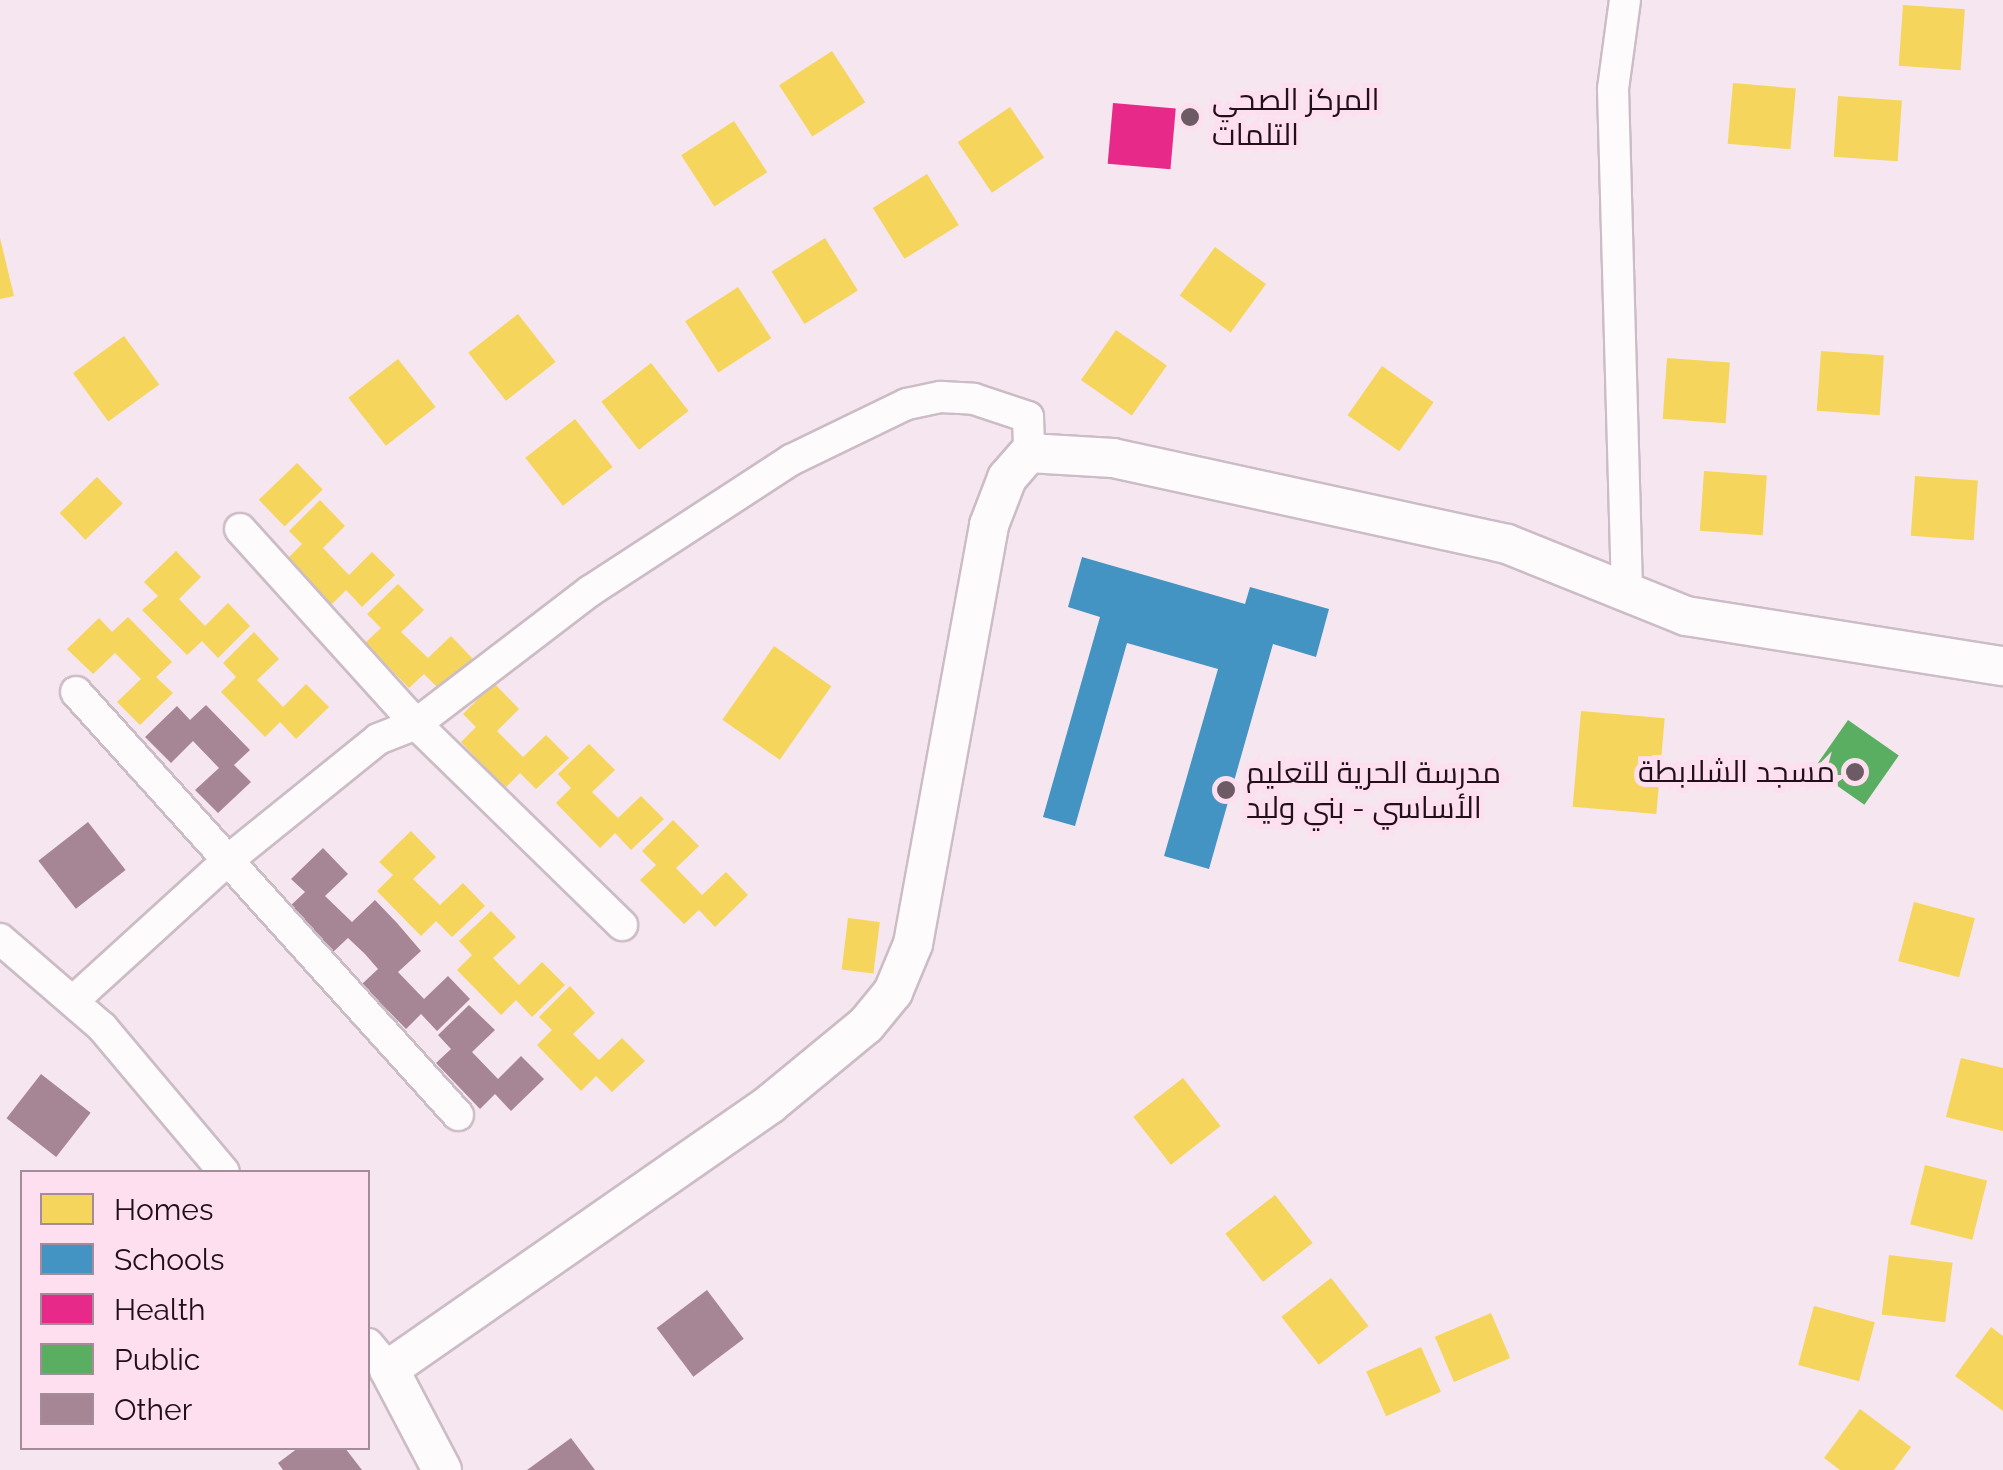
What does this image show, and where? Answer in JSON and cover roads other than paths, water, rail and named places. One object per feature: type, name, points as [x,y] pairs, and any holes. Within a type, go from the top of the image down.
[{"type":"street","points":[[1625,0],[1613,89],[1627,592]]},
{"type":"street","points":[[73,1001],[228,861],[378,739],[416,724],[590,591],[790,460],[907,404],[974,399],[1028,417],[1029,454],[1007,478],[989,525],[913,944],[893,992],[866,1025],[770,1104],[378,1357],[442,1470]]},
{"type":"street","points":[[1029,454],[1113,458],[1332,501],[1507,544],[1686,616],[2003,666]]},
{"type":"street","points":[[240,528],[416,724],[622,925]]},
{"type":"street","points":[[76,692],[458,1116]]},
{"type":"street","points":[[0,940],[73,1001],[222,1170]]},
{"type":"place","name":"المركز الصحي التلمات","points":[[1190,117]]},
{"type":"place","name":"مسجد الشلابطة","points":[[1855,772]]},
{"type":"place","name":"مدرسة الحرية للتعليم الأساسي - بني وليد","points":[[1226,790]]}]
